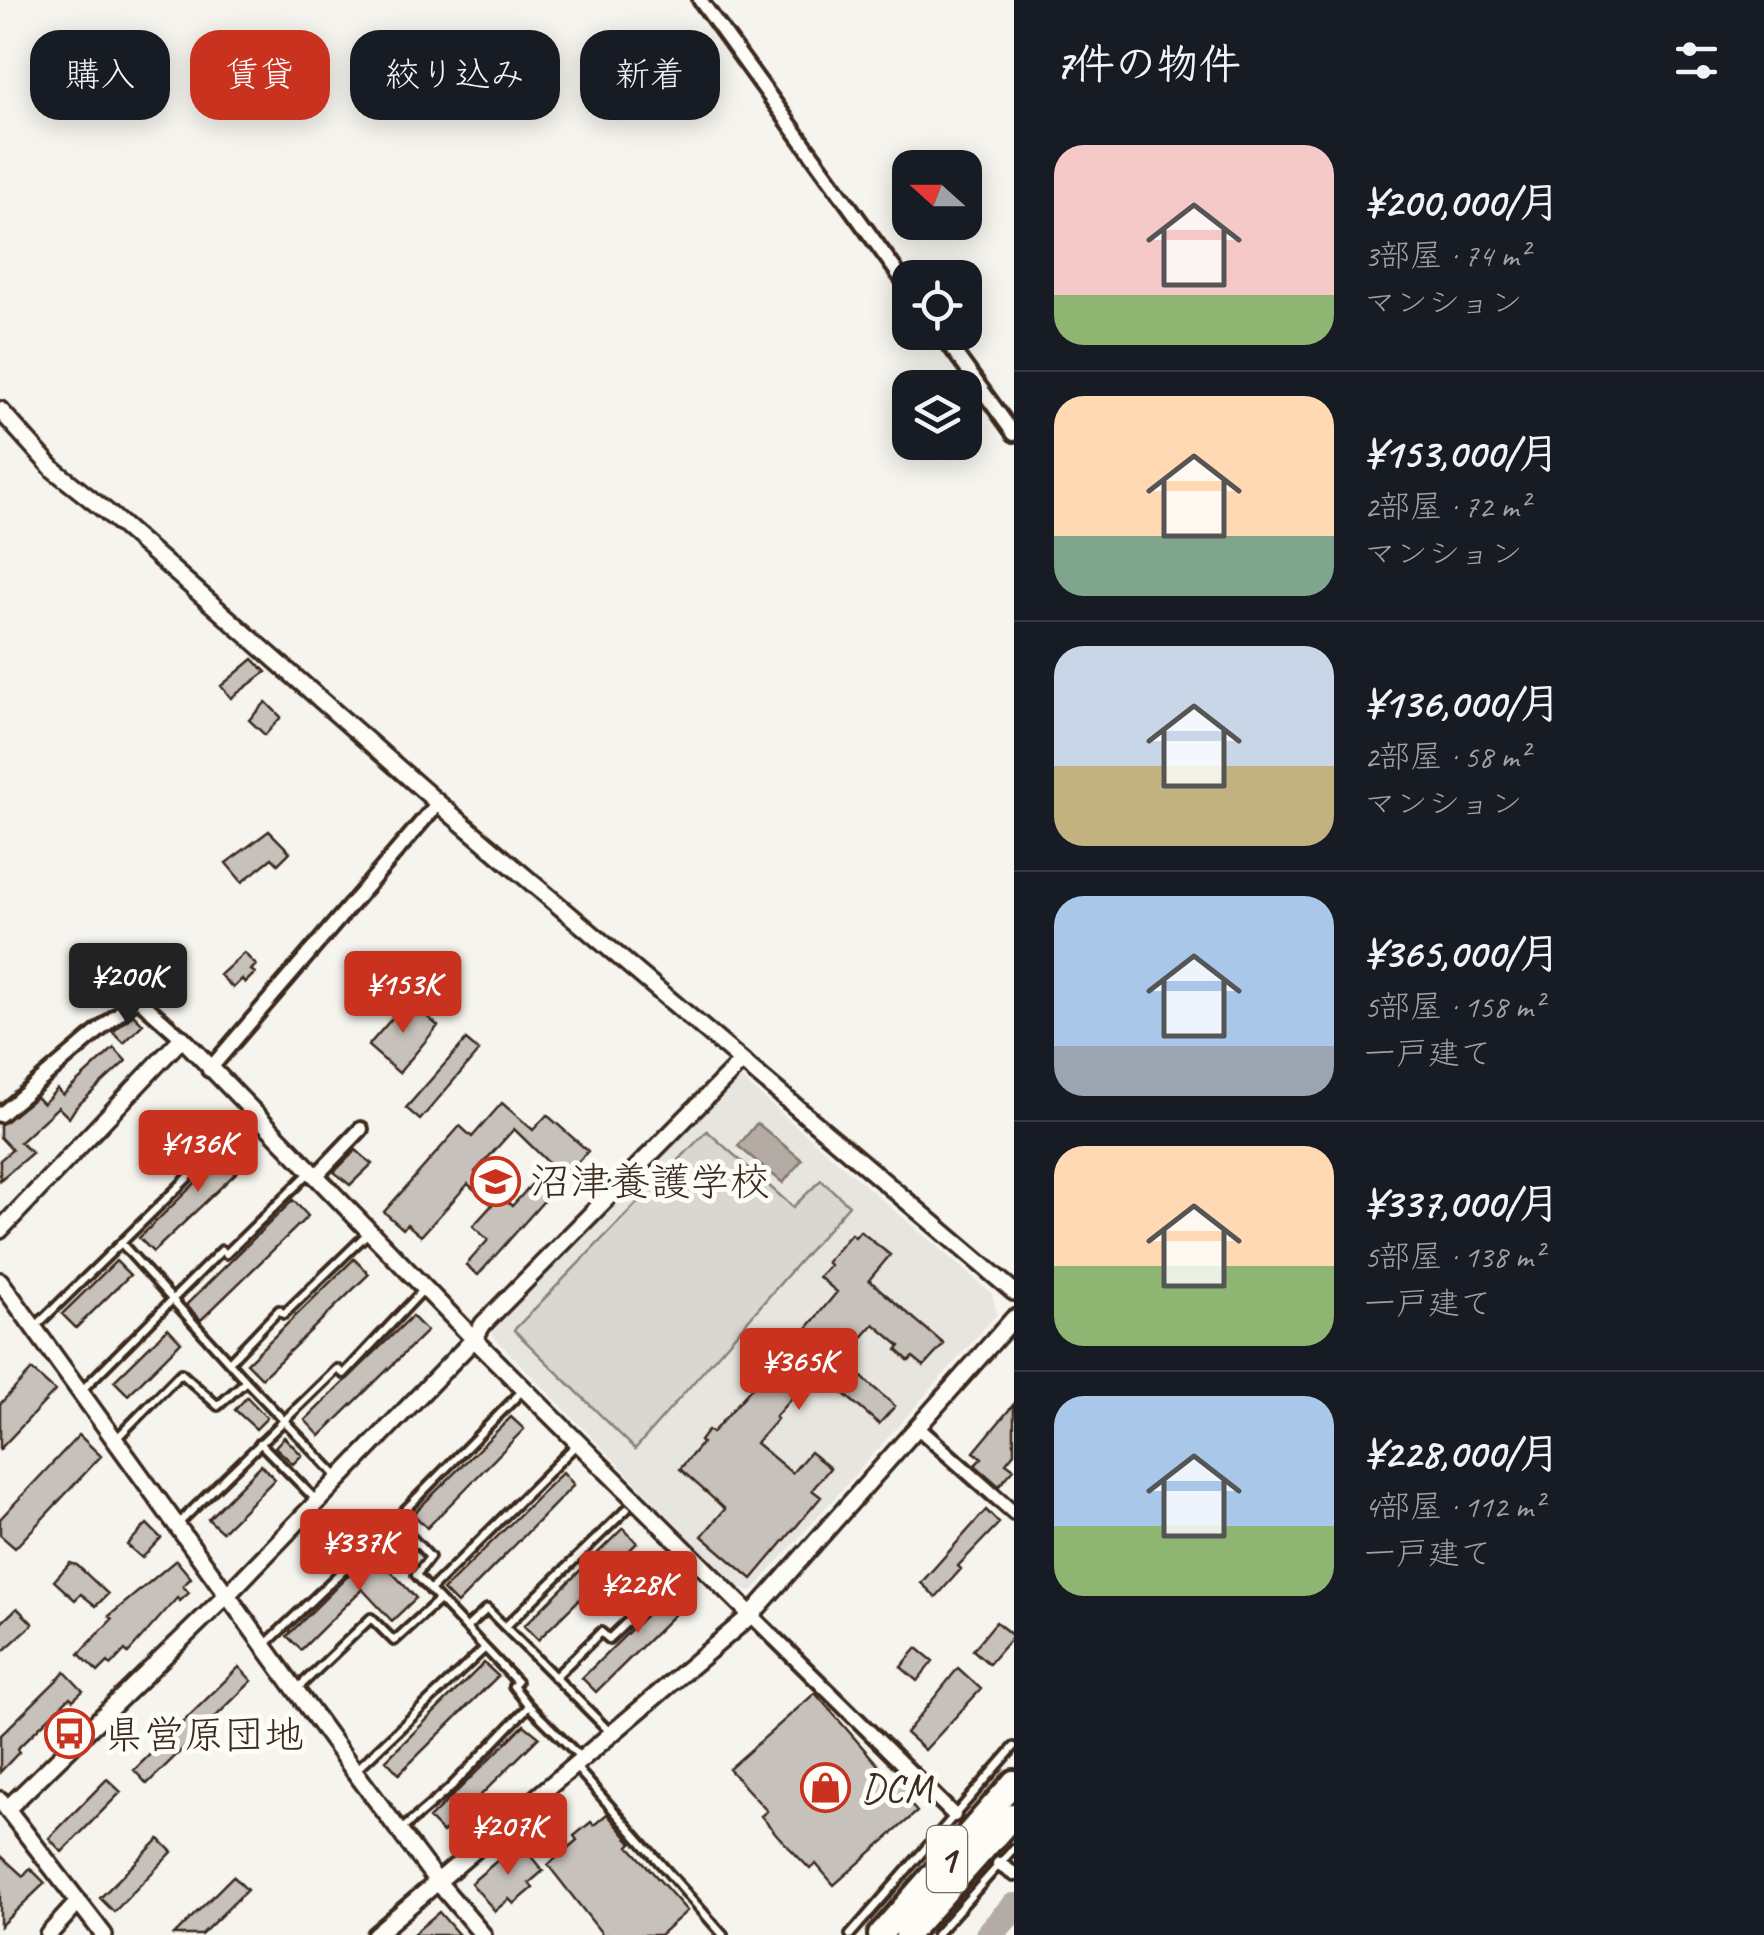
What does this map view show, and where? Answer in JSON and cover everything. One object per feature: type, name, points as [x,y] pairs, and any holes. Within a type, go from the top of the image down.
[{"type":"highway","name":"1","points":[[880,1935],[1014,1782]]},
{"type":"highway","name":"1","points":[[907,1935],[1014,1816]]},
{"type":"street","points":[[700,0],[892,265]]},
{"type":"street","points":[[953,350],[1014,434]]},
{"type":"street","points":[[0,410],[54,470],[438,803],[1014,1292]]},
{"type":"street","points":[[210,1070],[438,803]]},
{"type":"street","points":[[0,1114],[138,998],[954,1815]]},
{"type":"street","points":[[0,1230],[182,1038]]},
{"type":"street","points":[[104,1935],[2,1809],[228,1594],[474,1338],[483,1324],[742,1060]]},
{"type":"street","points":[[312,1174],[361,1129]]},
{"type":"street","points":[[0,1281],[354,1772],[483,1935]]},
{"type":"street","points":[[375,1935],[751,1615],[1014,1318]]},
{"type":"street","points":[[918,1427],[1014,1513]]},
{"type":"street","points":[[48,1935],[78,1902]]},
{"type":"lane","points":[[34,1328],[253,1114]]},
{"type":"lane","points":[[80,1392],[222,1250],[226,1254],[312,1174]]},
{"type":"lane","points":[[228,1362],[279,1310],[284,1314],[369,1232]]},
{"type":"lane","points":[[121,1243],[340,1479]]},
{"type":"lane","points":[[177,1525],[337,1368],[344,1374],[425,1288]]},
{"type":"lane","points":[[116,1440],[181,1373],[218,1406],[246,1381]]},
{"type":"lane","points":[[264,1645],[395,1520],[524,1388]]},
{"type":"lane","points":[[260,1442],[318,1502]]},
{"type":"lane","points":[[430,1590],[578,1442]]},
{"type":"lane","points":[[505,1627],[628,1509]]},
{"type":"lane","points":[[395,1520],[430,1557],[416,1575],[517,1682],[513,1686],[529,1706],[723,1935]]},
{"type":"lane","points":[[555,1677],[601,1632],[609,1640],[694,1558]]},
{"type":"lane","points":[[296,1690],[371,1618],[394,1641],[439,1600]]},
{"type":"lane","points":[[466,1628],[487,1609],[611,1732]]},
{"type":"lane","points":[[354,1772],[484,1648]]},
{"type":"lane","points":[[400,1831],[448,1789],[529,1706]]},
{"type":"lane","points":[[850,1935],[1014,1747]]},
{"type":"lane","points":[[936,1935],[1008,1870],[1014,1848]]},
{"type":"shaded area","points":[[739,1077],[992,1294],[997,1314],[753,1590],[741,1590],[494,1337],[491,1327]]},
{"type":"shaded area","points":[[757,1123],[802,1160],[783,1183],[738,1146]]},
{"type":"shaded area","points":[[707,1131],[793,1207],[821,1180],[849,1205],[635,1449],[514,1330]]},
{"type":"building","points":[[253,659],[266,672],[231,698],[221,686]]},
{"type":"building","points":[[266,702],[281,717],[265,735],[249,720]]},
{"type":"building","points":[[269,831],[290,852],[278,864],[272,858],[242,882],[226,863]]},
{"type":"building","points":[[244,953],[256,965],[251,970],[255,973],[233,988],[220,975]]},
{"type":"building","points":[[408,1000],[438,1026],[399,1073],[368,1046]]},
{"type":"building","points":[[133,1014],[143,1024],[124,1043],[113,1032]]},
{"type":"building","points":[[466,1040],[479,1051],[420,1120],[406,1108]]},
{"type":"building","points":[[114,1048],[126,1061],[69,1118],[58,1107],[20,1142],[32,1153],[0,1180],[0,1160],[12,1150],[0,1137],[0,1125],[36,1097],[43,1104],[57,1089],[63,1095]]},
{"type":"building","points":[[502,1103],[533,1130],[547,1115],[588,1151],[554,1183],[557,1186],[478,1275],[466,1265],[488,1240],[473,1226],[492,1205],[468,1184],[421,1236],[407,1224],[403,1229],[384,1212],[460,1126],[472,1137]],"holes":[[[514,1129],[550,1164],[512,1206],[475,1172]]]},
{"type":"building","points":[[240,1139],[255,1155],[153,1252],[139,1238]]},
{"type":"building","points":[[356,1150],[372,1164],[350,1185],[334,1172]]},
{"type":"building","points":[[293,1200],[308,1216],[201,1320],[186,1305]]},
{"type":"building","points":[[860,1231],[890,1255],[869,1280],[944,1344],[924,1366],[913,1357],[909,1361],[897,1350],[900,1346],[874,1324],[842,1360],[895,1406],[879,1424],[816,1370],[775,1417],[756,1443],[792,1473],[810,1452],[830,1468],[812,1490],[821,1497],[752,1579],[702,1536],[725,1509],[680,1469],[708,1430],[712,1433],[775,1361],[791,1375],[815,1347],[803,1333],[837,1292],[819,1277],[851,1234],[855,1237]]},
{"type":"building","points":[[354,1259],[369,1274],[262,1378],[247,1363]]},
{"type":"building","points":[[116,1261],[130,1275],[76,1328],[62,1314]]},
{"type":"building","points":[[412,1316],[427,1331],[320,1436],[305,1420]]},
{"type":"building","points":[[168,1328],[181,1342],[128,1395],[114,1381]]},
{"type":"building","points":[[32,1370],[55,1391],[0,1449],[0,1404]]},
{"type":"building","points":[[247,1397],[267,1418],[256,1429],[235,1410]]},
{"type":"building","points":[[1014,1404],[1014,1453],[1006,1463],[1014,1469],[999,1486],[975,1465],[982,1458],[974,1452]]},
{"type":"building","points":[[511,1417],[524,1429],[427,1528],[413,1514]]},
{"type":"building","points":[[79,1435],[101,1456],[15,1548],[0,1535],[0,1519]]},
{"type":"building","points":[[284,1437],[302,1455],[293,1464],[275,1447]]},
{"type":"building","points":[[261,1465],[275,1479],[222,1532],[208,1519]]},
{"type":"building","points":[[563,1472],[574,1485],[457,1604],[443,1590]]},
{"type":"building","points":[[986,1510],[999,1523],[958,1566],[961,1569],[936,1597],[921,1583]]},
{"type":"building","points":[[147,1524],[161,1538],[142,1558],[127,1545]]},
{"type":"building","points":[[623,1528],[637,1543],[538,1640],[524,1626]]},
{"type":"building","points":[[385,1539],[399,1552],[385,1565],[416,1598],[392,1621],[362,1589],[301,1650],[287,1636]]},
{"type":"building","points":[[176,1560],[191,1578],[183,1586],[189,1593],[180,1601],[177,1598],[128,1653],[125,1650],[98,1672],[79,1654],[112,1619],[109,1616]]},
{"type":"building","points":[[70,1563],[108,1594],[96,1606],[81,1594],[75,1600],[54,1581]]},
{"type":"building","points":[[681,1580],[695,1594],[596,1692],[582,1678]]},
{"type":"building","points":[[17,1608],[33,1624],[0,1654],[0,1624]]},
{"type":"building","points":[[996,1622],[1013,1636],[989,1664],[973,1650]]},
{"type":"building","points":[[917,1648],[933,1661],[917,1681],[901,1667]]},
{"type":"building","points":[[484,1663],[498,1676],[399,1774],[386,1760]]},
{"type":"building","points":[[239,1667],[252,1681],[147,1784],[134,1770]]},
{"type":"building","points":[[958,1668],[981,1689],[925,1750],[906,1733]]},
{"type":"building","points":[[65,1672],[83,1691],[73,1700],[70,1697],[17,1749],[19,1752],[0,1772],[0,1736]]},
{"type":"building","name":"DCM","points":[[815,1693],[893,1782],[897,1777],[911,1793],[905,1798],[917,1812],[834,1885],[816,1864],[810,1869],[778,1836],[761,1816],[767,1811],[729,1769]]},
{"type":"building","points":[[524,1725],[539,1737],[443,1833],[429,1819]]},
{"type":"building","points":[[107,1779],[121,1792],[62,1852],[49,1838]]},
{"type":"building","points":[[607,1814],[632,1843],[629,1846],[687,1911],[660,1935],[603,1935],[548,1865],[577,1840],[574,1836]]},
{"type":"building","points":[[159,1839],[172,1852],[114,1912],[100,1898]]},
{"type":"building","points":[[519,1842],[543,1871],[529,1883],[533,1888],[514,1904],[509,1899],[495,1911],[471,1883]]},
{"type":"building","points":[[0,1855],[23,1876],[30,1868],[45,1883],[0,1926]]},
{"type":"building","points":[[233,1876],[247,1890],[201,1935],[174,1935]]},
{"type":"building","points":[[439,1912],[459,1935],[412,1935]]},
{"type":"waterway","points":[[989,1935],[1014,1907]]},
{"type":"place","name":"沼津養護学校","points":[[495,1181]]},
{"type":"place","name":"県営原団地","points":[[69,1734]]},
{"type":"place","name":"DCM","points":[[826,1787]]}]
